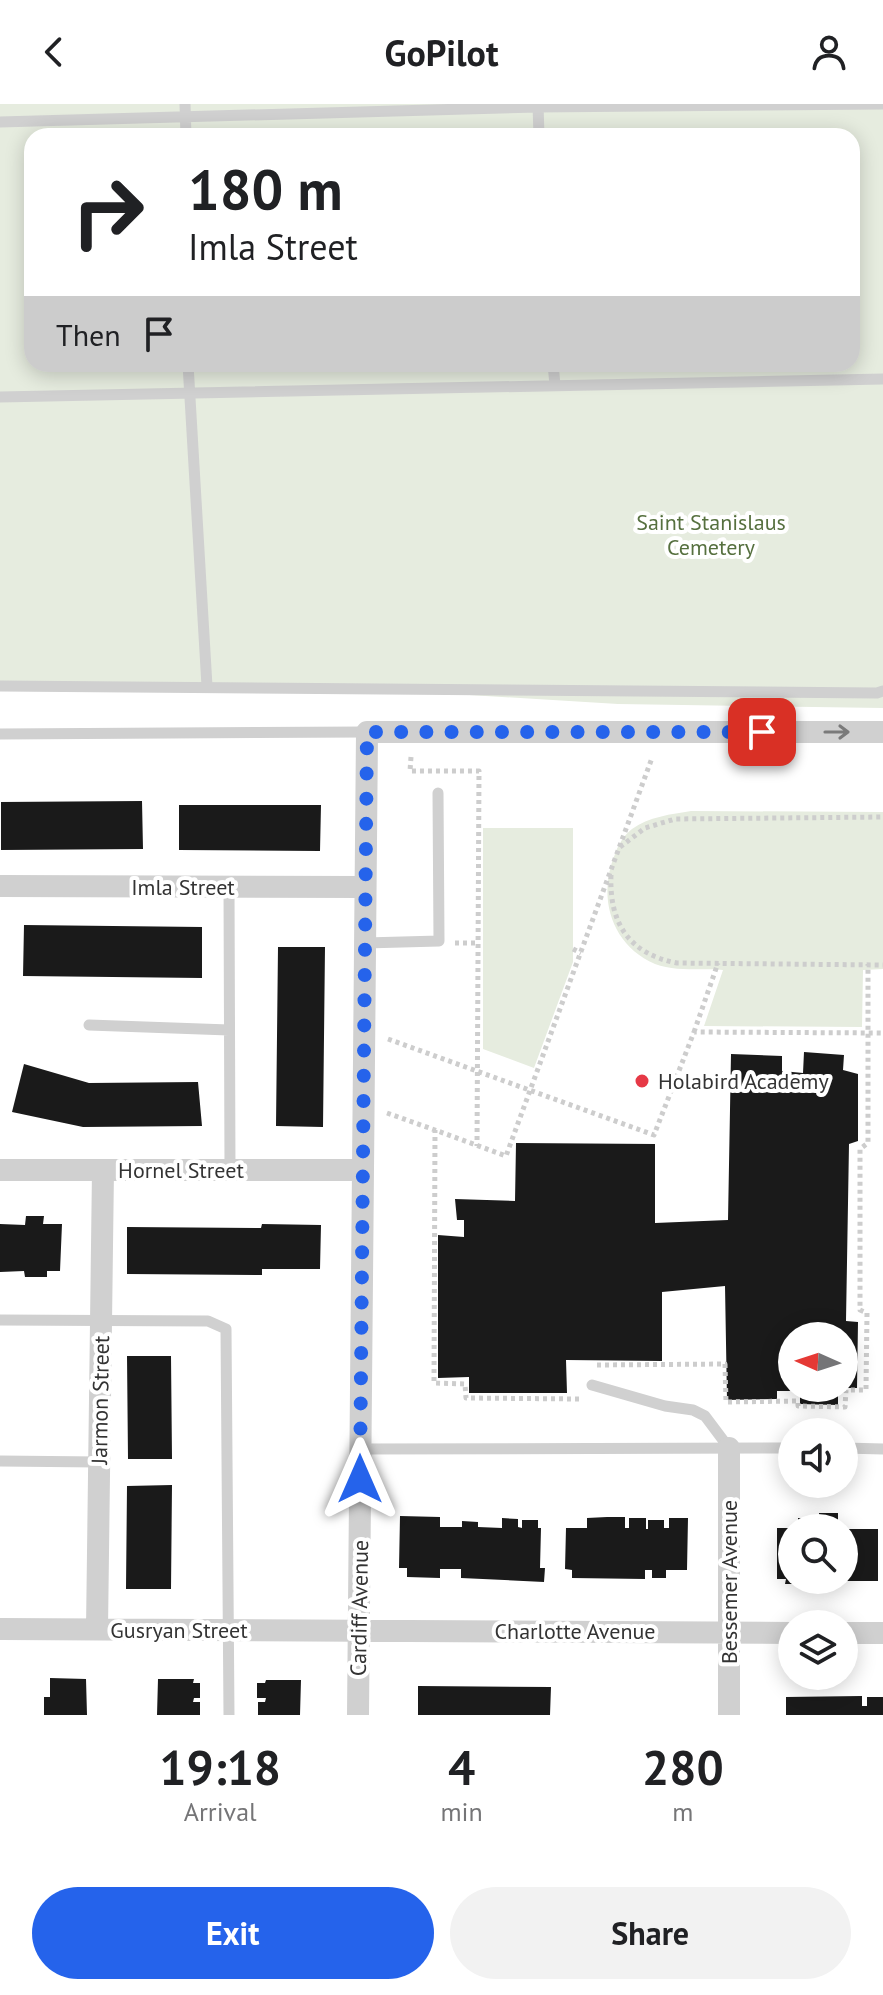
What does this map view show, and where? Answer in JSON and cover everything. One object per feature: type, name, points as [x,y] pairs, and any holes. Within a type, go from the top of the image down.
[{"type":"street","points":[[367,732],[883,732]]},
{"type":"street","name":"Cardiff Avenue","points":[[358,1715],[367,732]]},
{"type":"street","name":"Imla Street","points":[[0,886],[365,887]]},
{"type":"street","name":"Hornel Street","points":[[0,1170],[363,1170]]},
{"type":"street","name":"Jarmon Street","points":[[97,1629],[103,1170]]},
{"type":"street","name":"Bessemer Avenue","points":[[729,1448],[729,1715]]},
{"type":"street","name":"Gusryan Street","points":[[0,1629],[359,1630]]},
{"type":"street","name":"Charlotte Avenue","points":[[359,1630],[778,1633]]},
{"type":"street","points":[[858,1633],[883,1633]]},
{"type":"lane","points":[[0,122],[186,110],[883,104]]},
{"type":"lane","points":[[538,106],[539,128]]},
{"type":"lane","points":[[188,372],[207,686]]},
{"type":"lane","points":[[554,372],[555,385]]},
{"type":"lane","points":[[0,397],[883,379]]},
{"type":"lane","points":[[0,686],[883,691]]},
{"type":"lane","points":[[0,734],[367,732]]},
{"type":"lane","points":[[365,943],[439,941],[438,793]]},
{"type":"lane","points":[[229,887],[230,1170]]},
{"type":"lane","points":[[89,1025],[229,1030]]},
{"type":"lane","points":[[0,1320],[208,1321],[226,1329],[229,1715]]},
{"type":"lane","points":[[585,1385],[665,1406],[693,1410],[705,1416],[729,1448]]},
{"type":"lane","points":[[361,1449],[778,1448]]},
{"type":"lane","points":[[858,1448],[883,1449]]},
{"type":"lane","points":[[0,1461],[99,1462]]},
{"type":"path","points":[[411,757],[410,771],[479,771],[477,1146]]},
{"type":"path","points":[[378,1111],[506,1156],[652,758]]},
{"type":"path","points":[[619,848],[645,828],[675,819],[883,817]]},
{"type":"path","points":[[611,870],[612,909],[629,939],[649,956],[677,963],[883,965]]},
{"type":"path","points":[[573,949],[581,953]]},
{"type":"path","points":[[379,1037],[654,1135],[718,963]]},
{"type":"path","points":[[594,1365],[725,1364],[726,1402],[798,1401],[798,1406],[845,1407],[846,1390],[866,1390],[867,1313],[860,1310],[860,1149],[868,1143],[868,964]]},
{"type":"path","points":[[694,1032],[722,1029],[883,1033]]},
{"type":"path","points":[[435,1130],[434,1383],[465,1384],[466,1398],[579,1399],[585,1385]]},
{"type":"green space","name":"Saint Stanislaus Cemetery","points":[[0,104],[883,104],[883,708],[618,704],[338,687],[0,691]]},
{"type":"green space","points":[[691,811],[883,812],[883,969],[863,970],[862,1027],[704,1026],[723,970],[680,969],[655,964],[628,945],[618,932],[608,903],[610,870],[618,847],[626,834],[638,825]]},
{"type":"green space","points":[[483,828],[573,828],[573,962],[534,1068],[483,1049]]},
{"type":"building","points":[[142,801],[143,849],[1,850],[1,802]]},
{"type":"building","points":[[179,805],[321,805],[320,851],[179,850]]},
{"type":"building","points":[[24,925],[202,927],[202,978],[23,976]]},
{"type":"building","points":[[278,947],[325,947],[323,1127],[276,1126]]},
{"type":"building","points":[[804,1052],[844,1055],[843,1070],[858,1074],[858,1141],[849,1144],[846,1321],[858,1322],[778,1322],[777,1399],[727,1400],[725,1286],[662,1292],[662,1361],[566,1360],[567,1393],[469,1393],[469,1377],[438,1378],[438,1235],[464,1237],[464,1220],[457,1220],[455,1199],[515,1201],[516,1143],[655,1144],[655,1223],[728,1220],[731,1054],[782,1056],[782,1071],[803,1073]]},
{"type":"building","points":[[24,1064],[89,1083],[198,1082],[202,1126],[83,1127],[12,1112]]},
{"type":"building","points":[[26,1216],[44,1216],[43,1224],[62,1224],[60,1271],[47,1271],[47,1277],[25,1277],[24,1271],[0,1272],[0,1224],[25,1225]]},
{"type":"building","points":[[262,1224],[321,1225],[320,1269],[262,1269],[262,1275],[127,1274],[127,1227],[261,1228]]},
{"type":"building","points":[[127,1356],[171,1356],[172,1459],[128,1459]]},
{"type":"building","points":[[800,1402],[838,1402],[838,1405]]},
{"type":"building","points":[[172,1485],[171,1589],[126,1589],[127,1486]]},
{"type":"building","points":[[400,1516],[440,1517],[440,1527],[462,1527],[462,1521],[478,1522],[478,1527],[502,1528],[502,1518],[518,1519],[518,1527],[522,1528],[522,1520],[538,1520],[538,1528],[541,1528],[540,1568],[545,1568],[544,1582],[461,1578],[461,1569],[440,1569],[440,1578],[407,1577],[407,1568],[399,1568]]},
{"type":"building","points":[[625,1517],[625,1528],[629,1528],[629,1518],[646,1518],[646,1529],[648,1520],[664,1520],[664,1528],[669,1528],[669,1518],[688,1518],[687,1570],[666,1570],[666,1578],[652,1578],[652,1570],[645,1570],[645,1579],[572,1578],[572,1570],[565,1569],[566,1528],[587,1528],[587,1518]]},
{"type":"building","points":[[777,1528],[778,1528],[778,1579]]},
{"type":"building","points":[[858,1529],[878,1529],[878,1581],[858,1581]]},
{"type":"building","points":[[50,1678],[86,1679],[87,1715],[44,1715],[44,1697],[50,1697]]},
{"type":"building","points":[[158,1679],[194,1679],[193,1683],[200,1683],[200,1698],[194,1698],[193,1702],[200,1702],[200,1715],[157,1715]]},
{"type":"building","points":[[266,1680],[301,1680],[300,1715],[258,1715],[258,1702],[265,1702],[266,1698],[257,1698],[257,1683],[265,1683]]},
{"type":"building","points":[[418,1686],[551,1687],[550,1715],[418,1715]]},
{"type":"building","points":[[862,1696],[862,1706],[867,1706],[867,1697],[883,1697],[883,1715],[786,1715],[786,1697]]},
{"type":"place","name":"Holabird Academy","points":[[642,1081]]},
{"type":"route","points":[[360,1479],[367,732],[762,732]]}]
